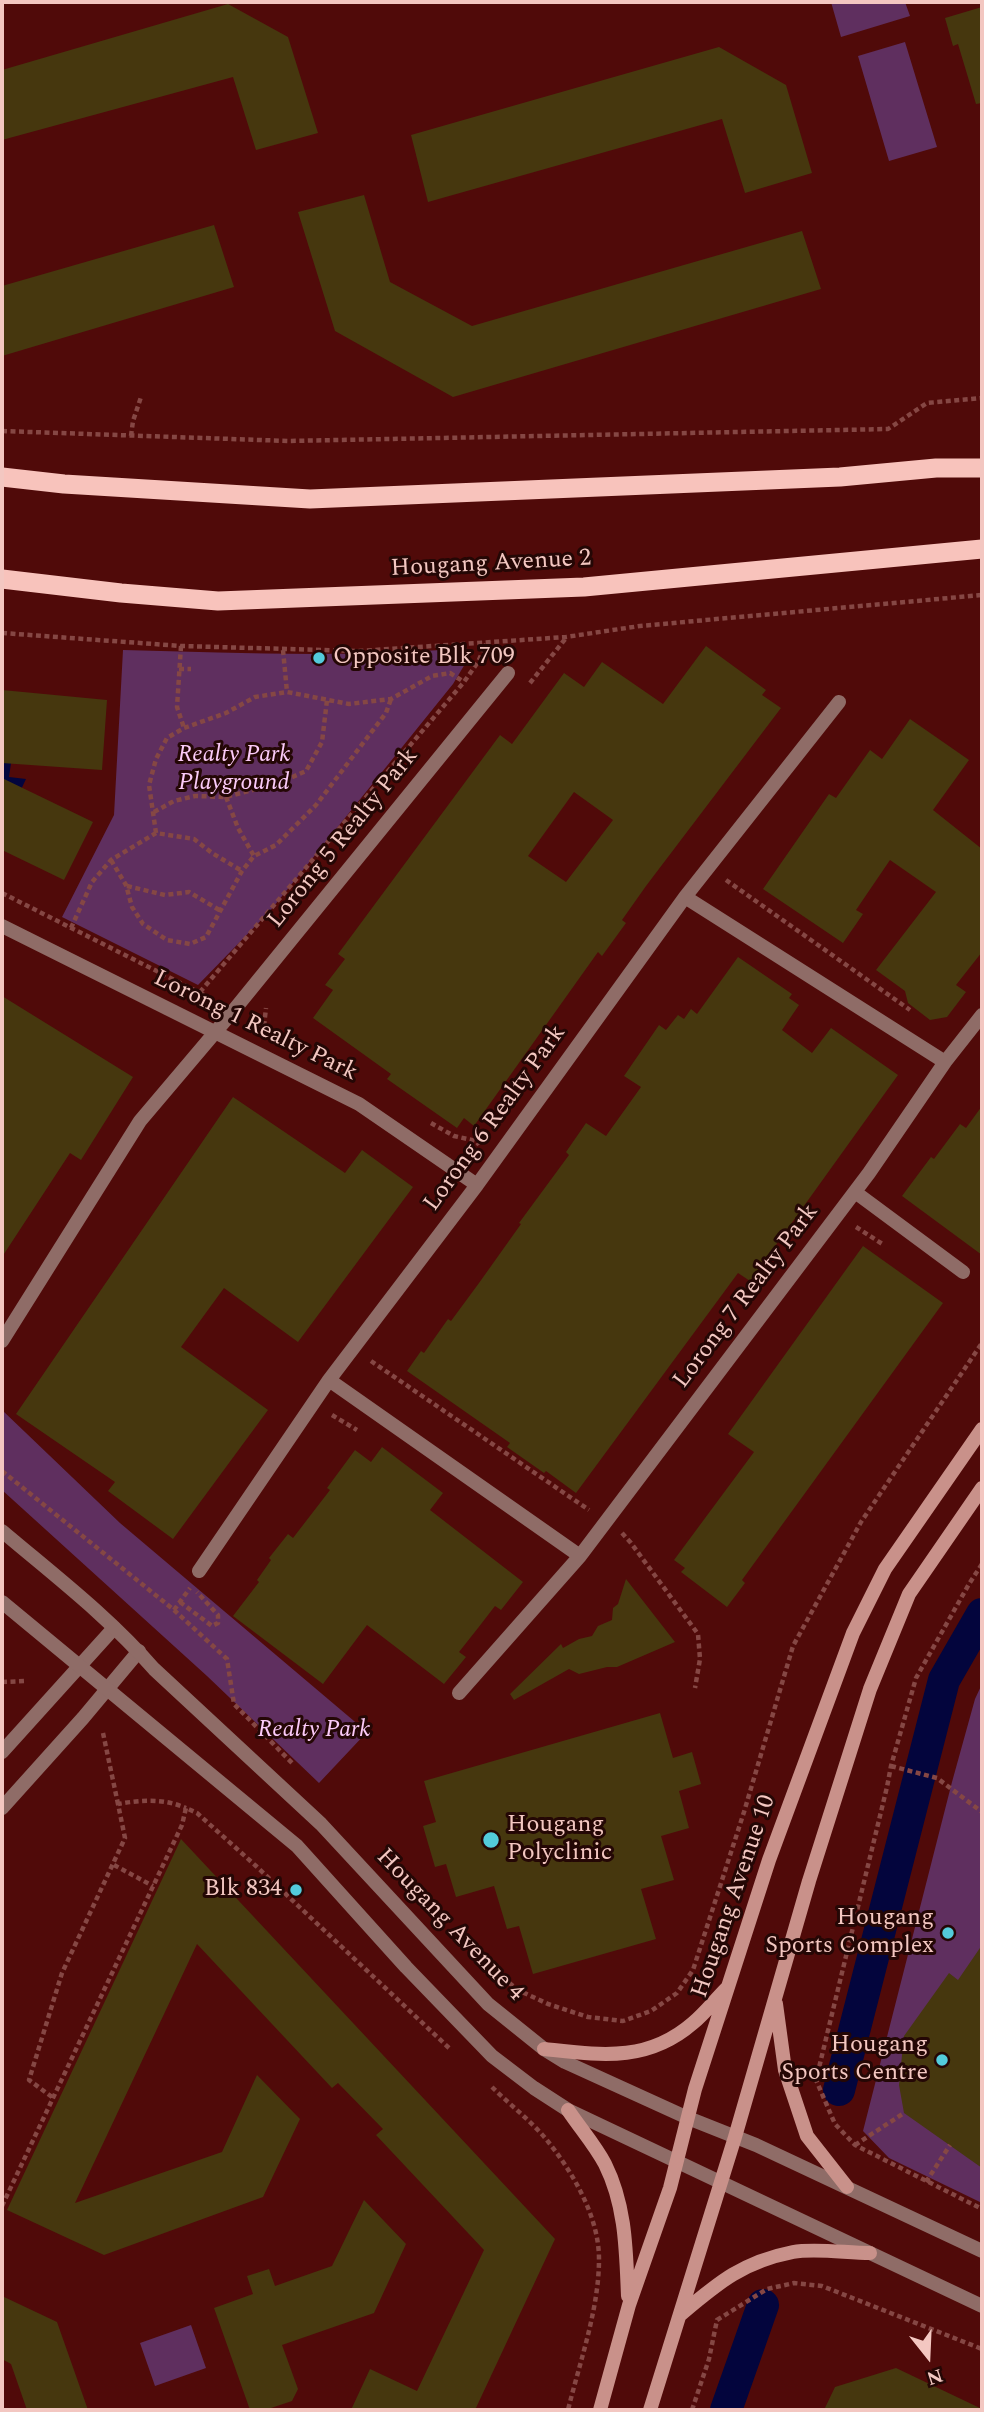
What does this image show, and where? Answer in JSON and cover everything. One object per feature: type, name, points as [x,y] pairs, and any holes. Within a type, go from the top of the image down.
[{"type":"highway","points":[[2,477],[78,485],[310,499],[840,477],[936,468],[982,468]]},
{"type":"highway","name":"Hougang Avenue 2","points":[[2,579],[218,601],[584,587],[982,549]]},
{"type":"main road","name":"Hougang Avenue 10","points":[[600,2410],[629,2305],[670,2188],[688,2118],[769,1860],[853,1633],[886,1569],[982,1429]]},
{"type":"main road","points":[[650,2410],[735,2137],[809,1881],[870,1689],[909,1594],[982,1488]]},
{"type":"main road","points":[[544,2049],[596,2054],[643,2052],[676,2036],[693,2023],[729,1986]]},
{"type":"main road","points":[[775,2000],[785,2070],[802,2123],[807,2136],[847,2188]]},
{"type":"main road","points":[[568,2110],[604,2163],[623,2214],[629,2305]]},
{"type":"main road","points":[[679,2316],[724,2278],[749,2266],[795,2252],[870,2253]]},
{"type":"street","name":"Lorong 5 Realty Park","points":[[2,1341],[140,1121],[508,673]]},
{"type":"street","name":"Lorong 6 Realty Park","points":[[199,1571],[329,1380],[477,1185],[685,897],[839,702]]},
{"type":"street","points":[[685,897],[946,1062]]},
{"type":"street","name":"Lorong 1 Realty Park","points":[[2,926],[359,1104],[477,1185]]},
{"type":"street","name":"Lorong 7 Realty Park","points":[[459,1693],[580,1556],[855,1192],[982,1015]]},
{"type":"street","points":[[855,1192],[963,1272]]},
{"type":"street","points":[[329,1380],[580,1556]]},
{"type":"street","name":"Hougang Avenue 4","points":[[2,1531],[87,1603],[321,1824],[488,2004],[544,2049],[565,2062],[982,2251]]},
{"type":"street","points":[[2,1602],[296,1846],[406,1967],[492,2056],[534,2088],[568,2110],[982,2306]]},
{"type":"street","points":[[2,1752],[114,1628]]},
{"type":"street","points":[[2,1808],[139,1651]]},
{"type":"path","points":[[131,436],[132,421],[141,397]]},
{"type":"path","points":[[2,431],[289,441],[888,429],[927,403],[982,398]]},
{"type":"path","points":[[2,633],[181,646],[359,651],[566,637],[640,625],[982,595]]},
{"type":"path","points":[[200,992],[464,682],[486,644]]},
{"type":"path","points":[[181,646],[177,707],[184,728]]},
{"type":"path","points":[[283,650],[287,692]]},
{"type":"path","points":[[179,669],[191,669]]},
{"type":"path","points":[[156,833],[149,785],[156,760],[167,738],[184,728],[226,713],[256,697],[287,692],[349,704],[391,699],[432,676],[450,673],[464,682]]},
{"type":"path","points":[[111,859],[126,885],[132,907],[143,924],[167,940],[190,944],[206,937],[242,871],[254,856],[276,845],[316,805],[386,713],[391,699]]},
{"type":"path","points":[[154,811],[195,796],[226,797],[279,783],[306,771],[322,742],[327,700]]},
{"type":"path","points":[[226,797],[254,856]]},
{"type":"path","points":[[71,928],[92,882],[111,859],[156,833],[194,839],[242,871]]},
{"type":"path","points":[[709,868],[912,1012]]},
{"type":"path","points":[[126,885],[165,895],[189,892],[221,911]]},
{"type":"path","points":[[450,1926],[487,1965],[519,1990],[588,2018],[624,2021],[651,2011],[677,1993],[693,1970],[744,1812],[793,1646],[861,1522],[982,1343]]},
{"type":"path","points":[[353,1349],[589,1510],[607,1519],[631,1543],[698,1634],[700,1660],[695,1688]]},
{"type":"path","points":[[2,1471],[174,1610],[227,1659],[234,1704],[300,1771]]},
{"type":"path","points":[[982,1564],[916,1678],[891,1766],[816,2080],[835,2124],[855,2146],[982,2209]]},
{"type":"path","points":[[174,1610],[180,1602],[192,1586],[218,1615],[218,1623],[212,1626],[180,1602]]},
{"type":"path","points":[[2,1682],[27,1681]]},
{"type":"path","points":[[52,2097],[29,2080],[62,1973],[125,1838],[103,1732]]},
{"type":"path","points":[[891,1766],[937,1778],[982,1812]]},
{"type":"path","points":[[118,1804],[144,1799],[174,1803],[197,1813],[452,2050]]},
{"type":"path","points":[[2,2206],[182,1825],[186,1808]]},
{"type":"path","points":[[114,1865],[153,1886]]},
{"type":"path","points":[[491,2086],[545,2138],[578,2185],[592,2218],[599,2257],[594,2304],[568,2410]]},
{"type":"path","points":[[855,2146],[904,2113]]},
{"type":"path","points":[[926,2182],[950,2145]]},
{"type":"path","points":[[692,2410],[709,2360],[718,2320],[767,2289],[794,2283],[822,2286],[982,2349]]},
{"type":"green space","points":[[831,2],[905,2],[910,16],[841,37]]},
{"type":"green space","points":[[905,42],[937,147],[889,161],[858,56]]},
{"type":"green space","name":"Realty Park Playground","points":[[467,648],[465,664],[453,684],[270,911],[198,985],[62,917],[114,815],[123,650],[338,654]]},
{"type":"green space","name":"Realty Park","points":[[2,1410],[120,1523],[367,1732],[319,1783],[207,1676],[2,1490]]},
{"type":"green space","name":"Hougang Sports Complex","points":[[982,1684],[982,2203],[889,2158],[863,2131],[952,1782],[975,1699]]},
{"type":"green space","points":[[191,2325],[206,2368],[155,2386],[140,2343]]},
{"type":"shaded area","points":[[2,762],[11,763],[9,777],[26,779],[16,800],[2,793]]},
{"type":"building","points":[[228,4],[288,37],[318,133],[256,150],[233,77],[2,140],[2,70]]},
{"type":"building","points":[[982,7],[982,103],[976,104],[958,44],[953,46],[945,18]]},
{"type":"building","points":[[719,47],[786,85],[812,173],[745,193],[722,119],[428,202],[411,135]]},
{"type":"building","points":[[364,195],[390,282],[472,326],[802,231],[821,289],[453,397],[335,331],[298,212]]},
{"type":"building","points":[[214,225],[234,287],[2,356],[2,286]]},
{"type":"building","points":[[706,646],[766,690],[762,695],[781,708],[646,886],[622,920],[626,923],[602,956],[598,952],[474,1126],[464,1118],[457,1128],[387,1079],[391,1074],[313,1018],[333,990],[325,985],[345,959],[338,954],[500,735],[512,744],[564,673],[584,687],[602,662],[663,704]],"holes":[[[574,792],[613,820],[566,882],[528,856]]]},
{"type":"building","points":[[2,690],[107,700],[102,770],[2,763]]},
{"type":"building","points":[[910,719],[969,760],[933,810],[982,849],[982,952],[956,985],[966,992],[947,1017],[930,1020],[908,1003],[905,991],[876,970],[936,892],[890,860],[856,910],[863,914],[843,943],[763,889],[829,794],[836,798],[870,750],[882,759]]},
{"type":"building","points":[[2,778],[93,822],[64,880],[2,850]]},
{"type":"building","points":[[738,957],[792,994],[789,998],[799,1005],[782,1030],[812,1053],[831,1028],[898,1075],[750,1281],[738,1273],[576,1493],[507,1447],[510,1443],[407,1371],[421,1351],[424,1353],[448,1319],[451,1321],[479,1283],[569,1155],[566,1152],[586,1123],[606,1136],[641,1087],[624,1076],[659,1025],[666,1030],[678,1015],[684,1019],[691,1009],[697,1014]]},
{"type":"building","points":[[2,996],[133,1077],[81,1160],[70,1153],[2,1257]]},
{"type":"building","points":[[233,1097],[345,1173],[362,1150],[413,1187],[298,1342],[224,1288],[181,1347],[268,1410],[173,1539],[108,1491],[115,1482],[16,1414]]},
{"type":"building","points":[[982,1106],[982,1255],[902,1196],[960,1124],[966,1128]]},
{"type":"building","points":[[863,1246],[943,1303],[742,1580],[745,1583],[727,1607],[681,1572],[685,1568],[674,1560],[754,1452],[728,1434]]},
{"type":"building","points":[[382,1447],[443,1493],[430,1510],[523,1582],[501,1610],[495,1606],[459,1652],[466,1657],[444,1684],[367,1625],[323,1684],[233,1616],[259,1582],[257,1580],[271,1560],[269,1558],[288,1534],[293,1538],[330,1490],[327,1488],[355,1450],[371,1462]]},
{"type":"building","points":[[626,1579],[675,1642],[617,1667],[579,1674],[569,1669],[514,1700],[510,1694],[561,1644],[563,1648],[579,1639],[592,1636],[598,1626],[612,1620],[613,1608],[618,1604]]},
{"type":"building","name":"Hougang Polyclinic","points":[[660,1713],[673,1758],[692,1752],[701,1784],[679,1791],[689,1828],[661,1836],[674,1880],[641,1889],[656,1939],[533,1974],[519,1926],[507,1929],[494,1886],[456,1897],[446,1864],[435,1867],[423,1826],[436,1822],[424,1781]]},
{"type":"building","points":[[181,1839],[555,2239],[475,2410],[351,2410],[370,2369],[417,2391],[484,2250],[376,2135],[383,2129],[338,2083],[332,2088],[197,1944],[75,2203],[222,2152],[257,2075],[300,2119],[263,2197],[104,2255],[7,2210]]},
{"type":"building","name":"Hougang Sports Centre","points":[[982,1945],[982,2168],[904,2113],[899,2085],[904,2036],[949,1973],[958,1980]]},
{"type":"building","points":[[364,2200],[406,2244],[374,2313],[282,2345],[298,2389],[292,2401],[265,2410],[250,2410],[214,2308],[253,2294],[247,2276],[269,2269],[275,2286],[332,2266]]},
{"type":"building","points":[[2,2296],[57,2322],[88,2410],[27,2410],[11,2364],[2,2359]]},
{"type":"building","points":[[896,2368],[982,2410],[824,2410],[835,2387]]},
{"type":"waterway","points":[[839,2090],[944,1680],[982,1614]]},
{"type":"waterway","points":[[726,2410],[763,2305]]},
{"type":"place","name":"Opposite Blk 709","points":[[319,658]]},
{"type":"place","name":"Hougang Polyclinic","points":[[491,1840]]},
{"type":"place","name":"Blk 834","points":[[296,1890]]},
{"type":"place","name":"Hougang Sports Complex","points":[[948,1933]]},
{"type":"place","name":"Hougang Sports Centre","points":[[942,2060]]}]
